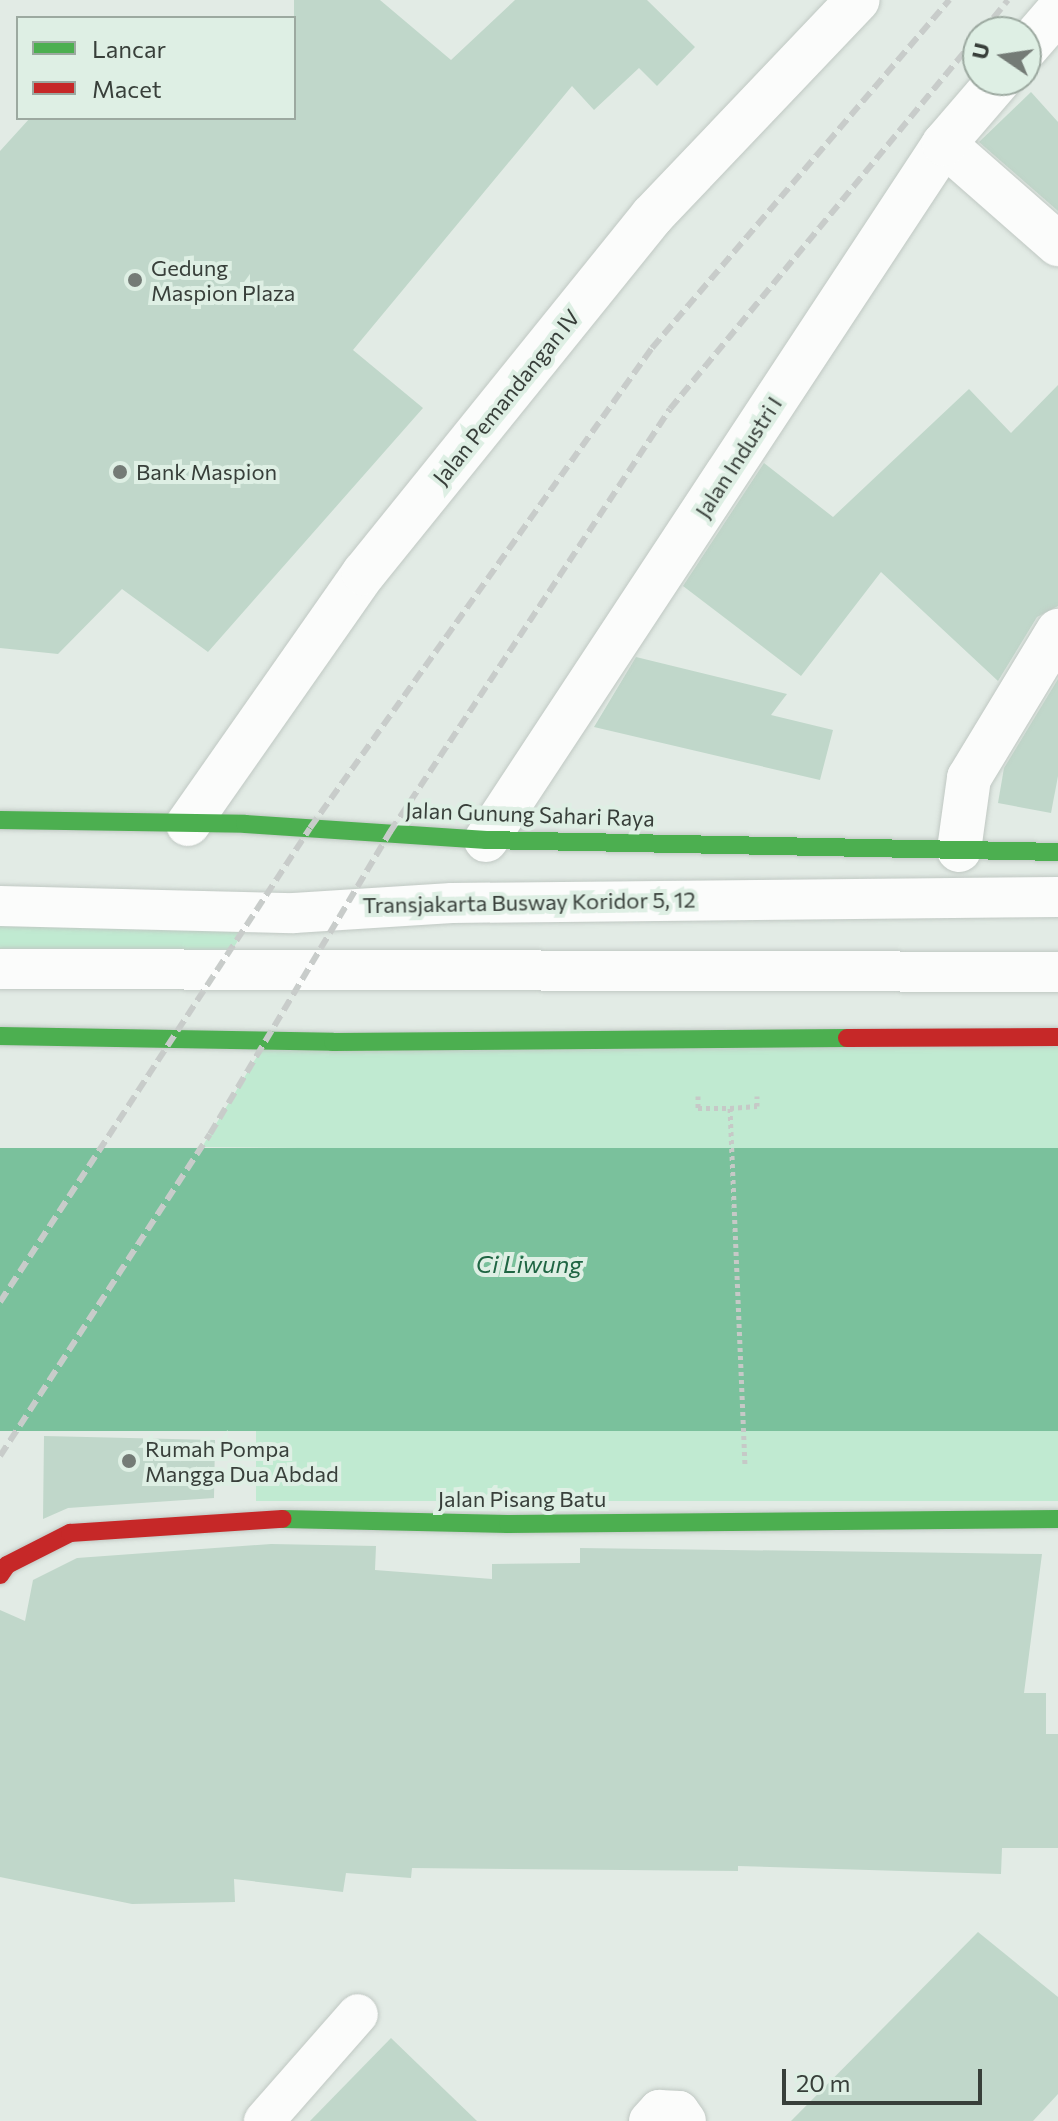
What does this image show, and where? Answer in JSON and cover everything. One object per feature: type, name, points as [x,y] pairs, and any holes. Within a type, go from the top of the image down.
[{"type":"main road","name":"Jalan Gunung Sahari Raya","points":[[0,820],[188,824],[486,840],[1058,852]]},
{"type":"main road","points":[[0,1036],[333,1042],[1058,1037]]},
{"type":"main road","name":"Jalan Pisang Batu","points":[[0,1575],[7,1565],[70,1533],[270,1519],[508,1524],[1058,1519]]},
{"type":"street","name":"Jalan Pemandangan IV","points":[[188,824],[364,573],[642,229],[858,0]]},
{"type":"street","points":[[1042,30],[1058,11]]},
{"type":"street","name":"Jalan Industri I","points":[[486,840],[944,144],[985,96]]},
{"type":"street","points":[[944,144],[1058,244]]},
{"type":"street","points":[[959,850],[969,778],[1058,631]]},
{"type":"lane","name":"Transjakarta Busway Koridor 5, 12","points":[[0,906],[294,913],[452,903],[1058,897]]},
{"type":"lane","points":[[0,969],[1058,972]]},
{"type":"lane","points":[[264,2121],[358,2014]]},
{"type":"lane","points":[[649,2121],[659,2110],[679,2111],[686,2121]]},
{"type":"path","points":[[698,1108],[757,1106]]},
{"type":"path","points":[[730,1108],[744,1446]]},
{"type":"shaded area","points":[[0,906],[256,913],[217,973],[0,969]]},
{"type":"shaded area","points":[[1058,1037],[1058,1156],[202,1147],[267,1040]]},
{"type":"shaded area","points":[[256,1427],[1058,1427],[1058,1501],[256,1501]]},
{"type":"water","name":"Ci Liwung","points":[[0,1148],[1058,1148],[1058,1431],[0,1431]]},
{"type":"building","name":"Gedung Maspion Plaza","points":[[294,0],[380,0],[451,60],[515,0],[647,0],[695,47],[657,86],[639,68],[594,110],[572,86],[353,350],[423,408],[208,652],[122,589],[58,654],[0,648],[0,151],[28,120],[296,120]]},
{"type":"building","points":[[1027,96],[1035,96],[1058,122],[1058,211],[979,142]]},
{"type":"building","points":[[1058,385],[1058,606],[1037,617],[998,681],[881,572],[801,676],[683,586],[764,463],[833,517],[969,389],[1011,433]]},
{"type":"building","points":[[636,657],[787,694],[771,715],[833,730],[820,780],[594,727]]},
{"type":"building","points":[[1058,679],[1058,776],[1051,813],[998,803],[1004,768]]},
{"type":"building","name":"Rumah Pompa Mangga Dua Abdad","points":[[44,1436],[215,1440],[214,1498],[68,1508],[43,1519]]},
{"type":"building","points":[[271,1544],[376,1546],[375,1570],[492,1579],[492,1564],[580,1563],[580,1548],[1042,1554],[1024,1693],[1046,1693],[1046,1734],[1058,1734],[1058,1848],[1002,1848],[1001,1874],[738,1866],[738,1871],[412,1868],[411,1878],[346,1873],[343,1892],[234,1879],[235,1902],[132,1904],[0,1877],[0,1610],[25,1621],[33,1580],[77,1558]]},
{"type":"building","points":[[978,1932],[1058,1997],[1058,2094],[1033,2121],[791,2121]]},
{"type":"building","points":[[391,2038],[477,2121],[310,2121]]},
{"type":"railway","points":[[0,1302],[310,828],[652,348],[949,0]]},
{"type":"railway","points":[[995,16],[1008,0]]},
{"type":"railway","points":[[0,1456],[210,1134],[390,832],[670,409],[962,55]]},
{"type":"traffic: fast","points":[[0,820],[245,824],[486,840],[1058,852]]},
{"type":"traffic: fast","points":[[0,1036],[333,1042],[847,1038]]},
{"type":"traffic: fast","points":[[283,1519],[508,1524],[1058,1519]]},
{"type":"traffic: jam","points":[[847,1038],[1058,1037]]},
{"type":"traffic: jam","points":[[0,1575],[7,1565],[70,1533],[283,1519]]},
{"type":"place","name":"Gedung Maspion Plaza","points":[[135,280]]},
{"type":"place","name":"Bank Maspion","points":[[120,472]]},
{"type":"place","name":"Rumah Pompa Mangga Dua Abdad","points":[[129,1461]]}]
